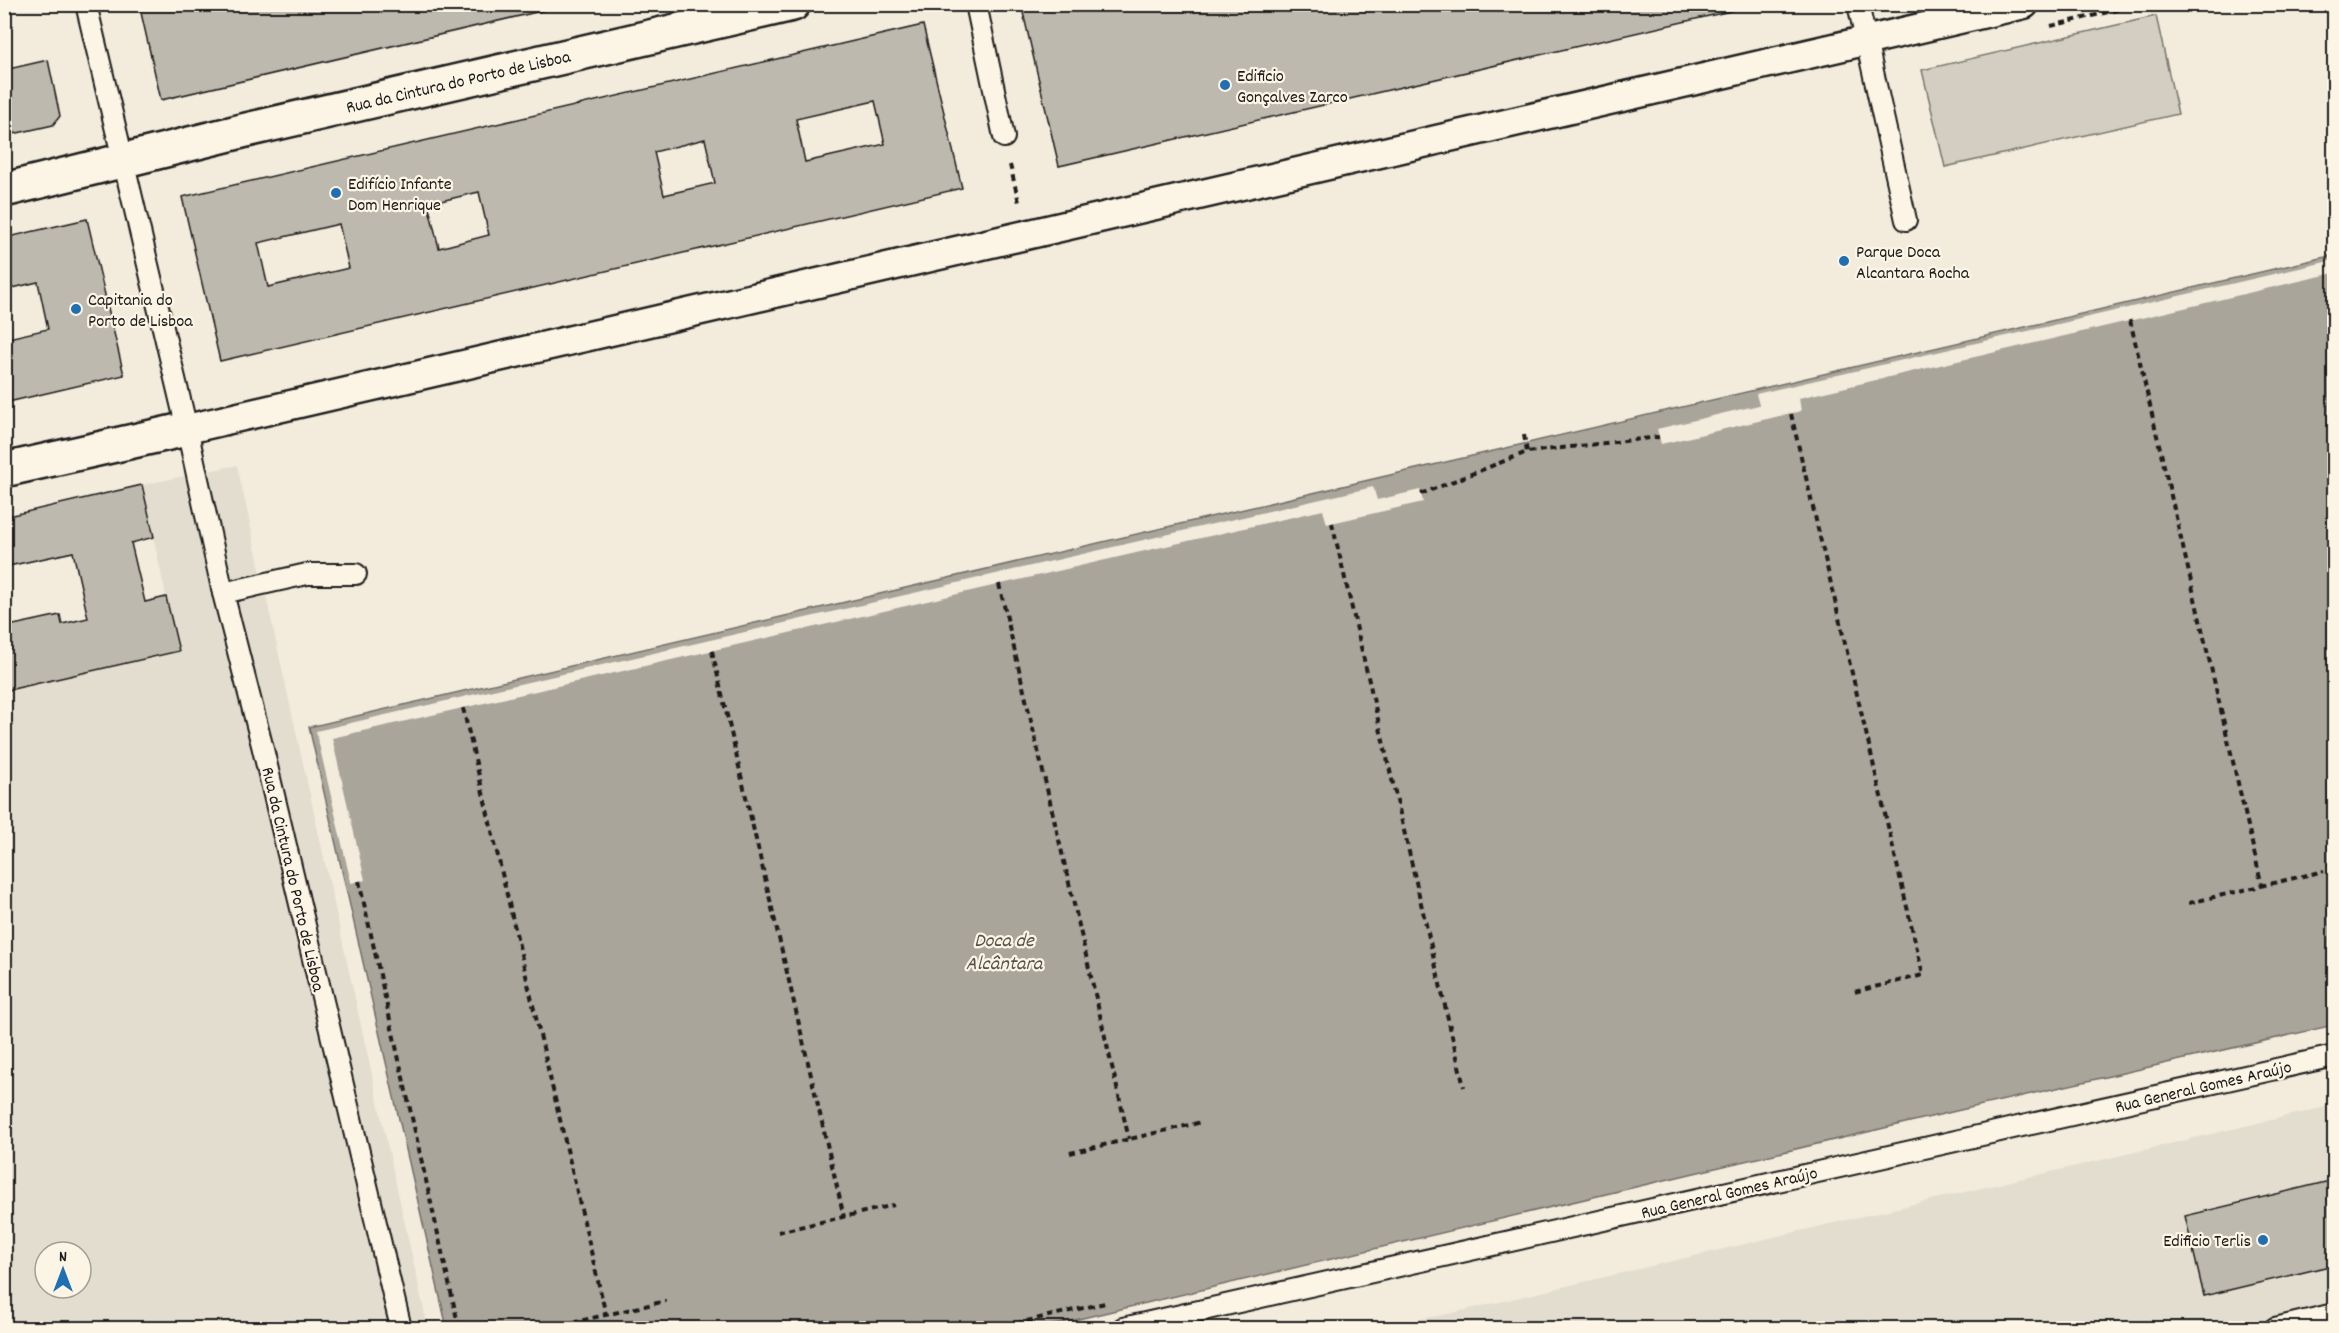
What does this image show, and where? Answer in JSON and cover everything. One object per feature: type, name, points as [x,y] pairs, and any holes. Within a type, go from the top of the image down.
[{"type":"street","name":"Rua da Cintura do Porto de Lisboa","points":[[4,190],[242,131],[793,4]]},
{"type":"street","points":[[4,470],[190,443],[1027,235],[2024,4]]},
{"type":"lane","name":"Rua da Cintura do Porto de Lisboa","points":[[86,4],[190,443],[223,594],[262,745],[401,1329]]},
{"type":"lane","points":[[976,4],[1004,137]]},
{"type":"lane","points":[[1858,4],[1906,220]]},
{"type":"lane","points":[[223,594],[307,574],[356,573]]},
{"type":"lane","name":"Rua General Gomes Araújo","points":[[1123,1329],[2334,1056]]},
{"type":"lane","points":[[2275,1329],[2334,1314]]},
{"type":"path","points":[[1004,137],[1027,235]]},
{"type":"path","points":[[2130,320],[2262,886]]},
{"type":"path","points":[[1791,414],[1923,975],[1854,992]]},
{"type":"path","points":[[1524,435],[1527,452]]},
{"type":"path","points":[[1421,494],[1527,452],[1659,437]]},
{"type":"path","points":[[1332,523],[1464,1087]]},
{"type":"path","points":[[999,584],[1128,1139]]},
{"type":"path","points":[[712,651],[844,1217]]},
{"type":"path","points":[[463,708],[606,1315]]},
{"type":"path","points":[[2189,903],[2324,871]]},
{"type":"path","points":[[359,881],[459,1329]]},
{"type":"path","points":[[1070,1153],[1202,1122]]},
{"type":"path","points":[[778,1232],[894,1205]]},
{"type":"path","points":[[562,1325],[666,1301]]},
{"type":"shaded area","points":[[2156,16],[2178,114],[1945,167],[1922,70]]},
{"type":"shaded area","points":[[237,465],[428,1328],[5,1328],[4,691],[178,651],[142,485]]},
{"type":"shaded area","points":[[2334,1105],[2334,1328],[1366,1328],[1448,1314]]},
{"type":"water","name":"Doca de Alcântara","points":[[2334,255],[2334,1025],[1956,1111],[1041,1328],[447,1328],[309,727]]},
{"type":"pier","points":[[2334,260],[2334,273],[1799,398],[1801,411],[1661,444],[1657,429],[1759,405],[1756,394]]},
{"type":"pier","points":[[1373,487],[1377,500],[1420,490],[1423,502],[1327,524],[1323,510],[332,738],[365,880],[351,883],[316,731]]},
{"type":"building","points":[[139,4],[571,4],[161,100]]},
{"type":"building","name":"Edificio Gonçalves Zarco","points":[[1021,4],[1761,4],[1059,166]]},
{"type":"building","name":"Edifício Infante Dom Henrique","points":[[923,25],[962,188],[220,361],[182,197]],"holes":[[[875,101],[885,144],[805,162],[796,119]],[[705,139],[715,183],[664,195],[654,152]],[[479,192],[489,235],[439,248],[428,204]],[[339,224],[349,268],[268,287],[258,243]]]},
{"type":"building","points":[[48,60],[60,116],[53,125],[4,136],[4,70]]},
{"type":"building","name":"Capitania do Porto de Lisboa","points":[[87,219],[124,375],[4,403],[4,339],[48,329],[38,282],[4,290],[4,238]]},
{"type":"building","points":[[142,485],[154,537],[131,543],[145,602],[166,597],[179,651],[4,691],[4,627],[60,615],[62,624],[88,618],[73,552],[4,567],[4,517]]},
{"type":"building","name":"Edificio Terlis","points":[[2334,1180],[2334,1265],[2204,1296],[2185,1216]]},
{"type":"place","name":"Edificio Gonçalves Zarco","points":[[1225,85]]},
{"type":"place","name":"Edifício Infante Dom Henrique","points":[[336,193]]},
{"type":"place","name":"Parque Doca Alcantara Rocha","points":[[1844,261]]},
{"type":"place","name":"Capitania do Porto de Lisboa","points":[[76,309]]},
{"type":"place","name":"Edificio Terlis","points":[[2263,1240]]}]
